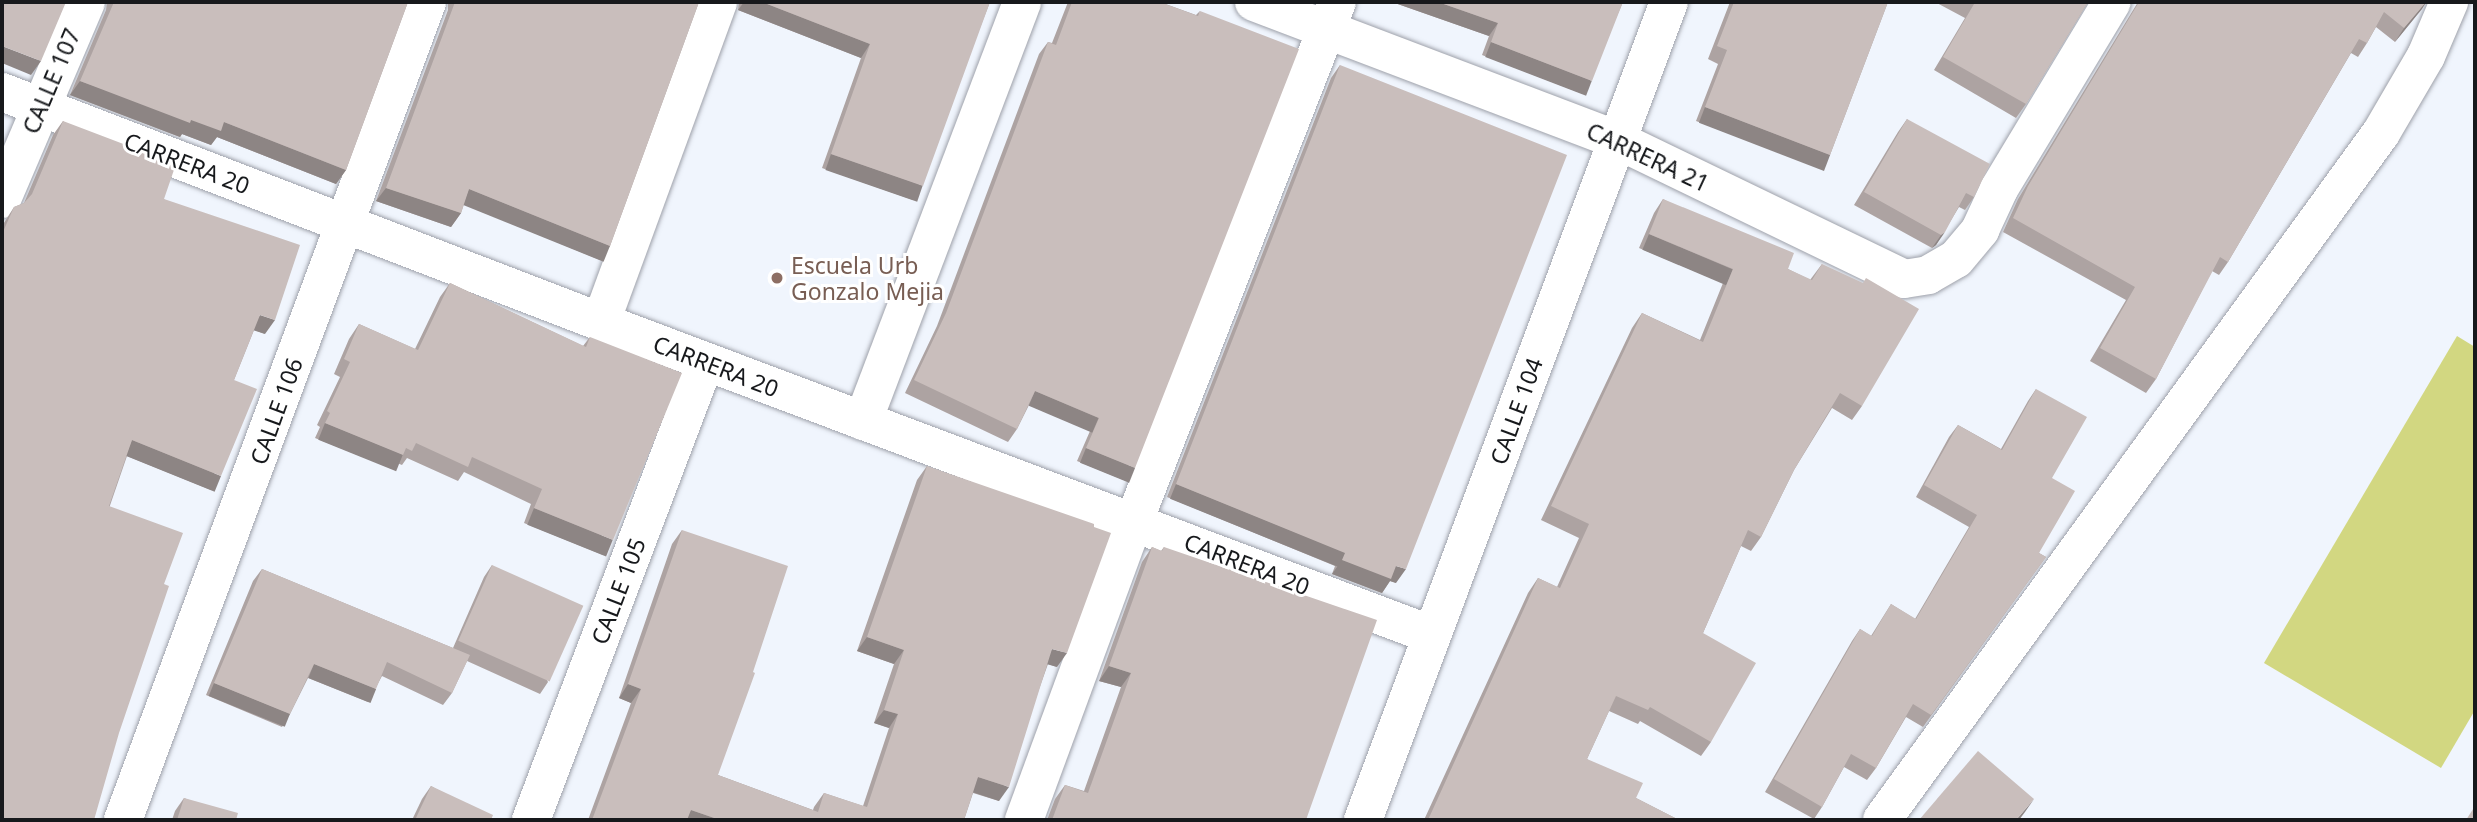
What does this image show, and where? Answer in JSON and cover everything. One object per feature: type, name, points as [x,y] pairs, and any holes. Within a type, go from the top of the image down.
[{"type":"street","name":"CALLE 107","points":[[2,199],[86,2]]},
{"type":"street","name":"CALLE 106","points":[[124,820],[427,2]]},
{"type":"street","points":[[601,322],[718,2]]},
{"type":"street","points":[[863,421],[1022,2]]},
{"type":"street","name":"CARRERA 21","points":[[1254,2],[1331,15],[1617,140],[1904,279],[1928,275],[1956,259],[1980,230],[1999,189],[2112,2]]},
{"type":"street","name":"CALLE 104","points":[[1363,820],[1669,2]]},
{"type":"street","points":[[1882,820],[2381,133],[2426,56],[2449,2]]},
{"type":"street","points":[[1024,820],[1134,521],[1331,15]]},
{"type":"street","name":"CARRERA 20","points":[[2,92],[705,362],[1432,635]]},
{"type":"street","name":"CALLE 105","points":[[531,820],[705,362]]},
{"type":"green space","points":[[2457,336],[2475,347],[2475,710],[2441,768],[2264,663]]},
{"type":"building","points":[[2,2],[66,2],[41,61],[2,46]]},
{"type":"building","points":[[114,2],[408,2],[346,170],[224,122],[221,131],[191,120],[190,123],[80,81]]},
{"type":"building","points":[[455,2],[699,2],[610,246],[469,189],[461,213],[386,188]]},
{"type":"building","points":[[762,2],[990,2],[923,186],[831,154],[870,44]]},
{"type":"building","points":[[1072,2],[1160,2],[1198,16],[1200,11],[1299,49],[1135,468],[1086,448],[1099,418],[1035,391],[1017,429],[914,380],[946,313],[1048,42],[1056,45]]},
{"type":"building","points":[[1438,2],[1623,2],[1592,81],[1491,42],[1498,23]]},
{"type":"building","points":[[1734,2],[1888,2],[1830,155],[1705,107],[1727,50],[1717,46]]},
{"type":"building","points":[[1970,2],[2088,2],[2026,104],[1943,57],[1974,4]]},
{"type":"building","points":[[2139,2],[2426,2],[2404,28],[2384,12],[2367,43],[2359,39],[2228,262],[2220,257],[2156,379],[2100,348],[2135,287],[2013,218],[2028,186]]},
{"type":"building","points":[[1340,65],[1567,155],[1406,569],[1396,566],[1391,579],[1342,560],[1345,553],[1176,484]]},
{"type":"building","points":[[1907,119],[1990,164],[1974,197],[1966,193],[1941,235],[1864,192]]},
{"type":"building","points":[[63,121],[176,164],[164,199],[300,245],[275,320],[260,315],[234,380],[257,389],[221,476],[132,440],[109,506],[183,533],[164,584],[169,586],[119,733],[94,820],[2,820],[2,234],[14,207],[24,203],[32,194]]},
{"type":"building","points":[[1663,199],[1794,253],[1788,269],[1812,280],[1822,264],[1863,283],[1866,278],[1919,309],[1862,406],[1840,393],[1794,470],[1761,537],[1748,530],[1703,633],[1756,663],[1711,742],[1650,707],[1648,710],[1616,696],[1587,759],[1643,783],[1636,798],[1679,820],[1428,820],[1538,578],[1560,588],[1589,524],[1551,506],[1642,313],[1703,342],[1733,269],[1649,234]]},
{"type":"building","points":[[450,283],[586,347],[590,337],[682,373],[613,540],[534,508],[542,489],[472,457],[468,467],[416,443],[412,451],[406,448],[403,455],[325,423],[330,413],[327,411],[350,362],[344,359],[359,324],[418,350]]},
{"type":"building","points":[[2036,389],[2087,417],[2052,478],[2075,491],[2039,553],[2046,557],[1931,715],[1913,704],[1876,768],[1851,754],[1822,807],[1774,779],[1860,629],[1872,636],[1891,604],[1916,619],[1977,515],[1924,485],[1958,425],[2002,450]]},
{"type":"building","points":[[927,466],[1094,524],[1094,527],[1111,533],[1067,653],[1052,649],[1009,787],[978,777],[964,820],[720,820],[691,810],[687,820],[592,820],[641,689],[628,684],[682,530],[788,566],[753,672],[755,673],[718,775],[818,812],[824,793],[867,807],[898,714],[884,710],[904,650],[867,637]]},
{"type":"building","points":[[1152,547],[1162,551],[1164,547],[1377,620],[1306,820],[1052,820],[1065,785],[1088,793],[1131,673],[1109,666]]},
{"type":"building","points":[[492,565],[583,606],[550,681],[458,641]]},
{"type":"building","points":[[262,569],[470,655],[452,693],[387,662],[376,689],[314,664],[290,714],[214,683]]},
{"type":"building","points":[[1978,751],[2034,799],[2016,820],[1919,820]]},
{"type":"building","points":[[431,786],[493,815],[491,820],[415,820]]},
{"type":"building","points":[[184,798],[238,813],[236,820],[177,820]]},
{"type":"building","points":[[2475,806],[2475,820],[2466,820]]},
{"type":"place","name":"Escuela Urb Gonzalo Mejia","points":[[777,278]]}]
